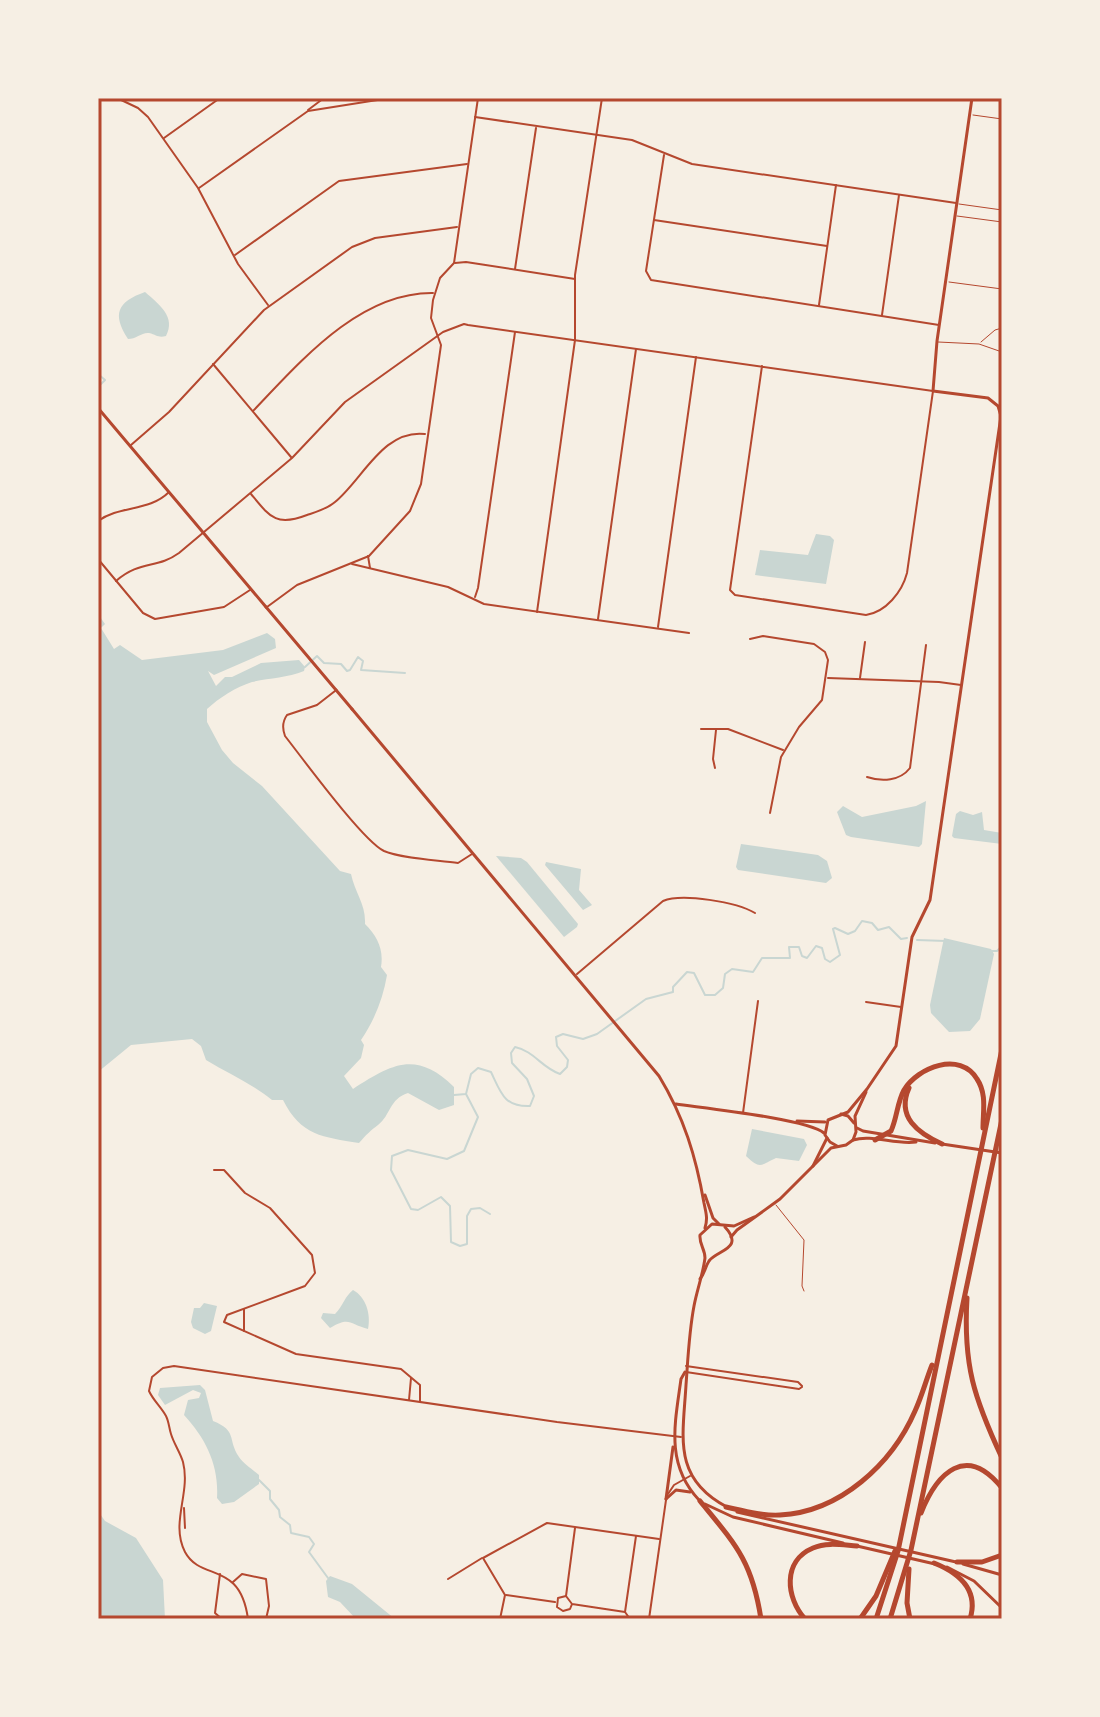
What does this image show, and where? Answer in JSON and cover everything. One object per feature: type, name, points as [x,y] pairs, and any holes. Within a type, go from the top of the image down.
[{"type":"highway","points":[[876,1619],[901,1535],[1002,1049]]},
{"type":"highway","points":[[875,1140],[887,1135],[893,1127],[904,1090],[929,1069],[944,1064],[963,1067],[973,1074],[983,1094],[983,1140]]},
{"type":"highway","points":[[914,1079],[905,1097],[908,1119],[922,1134],[942,1144]]},
{"type":"highway","points":[[890,1619],[911,1550],[1002,1119]]},
{"type":"highway","points":[[968,1280],[965,1338],[970,1375],[982,1415],[1002,1458]]},
{"type":"highway","points":[[726,1507],[768,1515],[790,1514],[818,1507],[851,1489],[881,1463],[901,1438],[915,1412],[937,1353]]},
{"type":"highway","points":[[915,1529],[931,1489],[940,1477],[951,1470],[964,1466],[981,1469],[1002,1488]]},
{"type":"highway","points":[[700,1501],[725,1528],[743,1557],[761,1619]]},
{"type":"highway","points":[[860,1619],[879,1589],[901,1535]]},
{"type":"highway","points":[[805,1619],[791,1591],[794,1563],[809,1550],[821,1546],[857,1546]]},
{"type":"highway","points":[[910,1619],[907,1600],[911,1550]]},
{"type":"highway","points":[[957,1562],[982,1562],[1002,1555]]},
{"type":"highway","points":[[934,1563],[953,1573],[968,1587],[973,1602],[970,1619]]},
{"type":"street","points":[[117,98],[128,100],[143,112],[163,138],[198,188],[234,256],[268,306]]},
{"type":"street","points":[[163,138],[220,98]]},
{"type":"street","points":[[198,188],[324,98]]},
{"type":"street","points":[[308,111],[390,98]]},
{"type":"street","points":[[266,607],[297,585],[368,556],[413,506],[421,484],[441,345],[431,318],[434,293],[440,278],[454,263],[478,98]]},
{"type":"street","points":[[537,612],[575,340],[575,279],[602,98]]},
{"type":"street","points":[[762,366],[731,592],[866,615],[882,609],[897,593],[907,573],[972,98]]},
{"type":"street","points":[[333,100],[335,105]]},
{"type":"street","points":[[475,117],[637,141],[692,164],[957,203]]},
{"type":"street","points":[[515,269],[536,126]]},
{"type":"street","points":[[664,154],[646,271],[648,279],[939,325]]},
{"type":"street","points":[[234,256],[339,181],[469,164]]},
{"type":"street","points":[[819,307],[836,185]]},
{"type":"street","points":[[882,316],[899,195]]},
{"type":"street","points":[[654,220],[827,246]]},
{"type":"street","points":[[130,446],[169,412],[268,306],[352,247],[366,240],[459,227]]},
{"type":"street","points":[[454,263],[466,262],[575,279]]},
{"type":"street","points":[[253,411],[308,353],[365,312],[390,299],[434,293]]},
{"type":"street","points":[[116,581],[133,568],[173,557],[292,458],[345,402],[450,327],[464,324],[988,398],[998,406],[1001,416],[931,896],[913,932],[896,1046],[848,1112],[822,1123],[793,1122]]},
{"type":"street","points":[[474,598],[478,588],[515,332]]},
{"type":"street","points":[[597,620],[636,349]]},
{"type":"street","points":[[658,629],[696,357]]},
{"type":"street","points":[[213,364],[292,458]]},
{"type":"street","points":[[98,408],[650,1063],[676,1104],[689,1136],[713,1218],[731,1237]]},
{"type":"street","points":[[250,493],[274,518],[295,520],[331,505],[393,441],[409,434],[428,435]]},
{"type":"street","points":[[98,521],[116,512],[153,504],[169,492]]},
{"type":"street","points":[[368,556],[370,570]]},
{"type":"street","points":[[98,559],[143,613],[151,618],[224,607],[251,590]]},
{"type":"street","points":[[352,564],[448,587],[484,604],[689,633]]},
{"type":"street","points":[[750,639],[763,636],[817,645],[827,656],[827,678],[822,700],[784,750],[770,813]]},
{"type":"street","points":[[860,679],[865,642]]},
{"type":"street","points":[[867,777],[883,780],[897,778],[910,768],[926,645]]},
{"type":"street","points":[[827,678],[962,685]]},
{"type":"street","points":[[336,690],[317,705],[287,715],[283,731],[361,829],[375,845],[390,853],[458,863],[473,853]]},
{"type":"street","points":[[701,729],[733,731],[784,750]]},
{"type":"street","points":[[715,768],[716,729]]},
{"type":"street","points":[[576,975],[663,901],[673,897],[736,905],[755,913]]},
{"type":"street","points":[[743,1114],[758,1001]]},
{"type":"street","points":[[866,1002],[902,1007]]},
{"type":"street","points":[[853,1140],[856,1112],[867,1089]]},
{"type":"street","points":[[676,1104],[817,1128],[837,1146]]},
{"type":"street","points":[[840,1114],[848,1116],[863,1131],[1002,1153]]},
{"type":"street","points":[[813,1166],[826,1136],[828,1120]]},
{"type":"street","points":[[700,1279],[709,1262],[728,1249],[731,1237],[775,1203],[831,1148],[860,1138],[901,1143],[920,1141]]},
{"type":"street","points":[[214,1170],[224,1170],[245,1193],[270,1208],[312,1255],[316,1265],[313,1278],[305,1286],[227,1315],[224,1319],[227,1324],[296,1354],[401,1369],[420,1385],[420,1402]]},
{"type":"street","points":[[704,1191],[707,1217],[700,1239],[704,1251],[686,1369],[682,1437],[684,1457],[691,1476],[710,1497],[744,1514],[1002,1575]]},
{"type":"street","points":[[705,1228],[734,1226],[754,1217]]},
{"type":"street","points":[[704,1251],[716,1255]]},
{"type":"street","points":[[243,1332],[246,1320],[244,1309]]},
{"type":"street","points":[[185,1528],[183,1464],[168,1419],[149,1391],[152,1377],[163,1368],[174,1366],[682,1437]]},
{"type":"street","points":[[686,1369],[798,1382],[802,1386],[799,1389],[686,1369]]},
{"type":"street","points":[[686,1369],[681,1379],[674,1436],[675,1458],[683,1479],[700,1501],[733,1517],[954,1569],[974,1581],[1002,1608]]},
{"type":"street","points":[[409,1401],[411,1377]]},
{"type":"street","points":[[649,1619],[674,1444]]},
{"type":"street","points":[[666,1499],[672,1487],[691,1476]]},
{"type":"street","points":[[666,1499],[676,1490],[692,1493]]},
{"type":"street","points":[[184,1507],[179,1513],[183,1548],[191,1560],[233,1582],[244,1599],[248,1619]]},
{"type":"street","points":[[448,1579],[549,1523],[659,1539]]},
{"type":"street","points":[[575,1527],[566,1596],[572,1604],[625,1612]]},
{"type":"street","points":[[630,1619],[625,1612],[636,1536]]},
{"type":"street","points":[[483,1558],[505,1595],[500,1619]]},
{"type":"street","points":[[220,1573],[215,1613],[222,1619]]},
{"type":"street","points":[[233,1582],[242,1574],[266,1579],[269,1602],[266,1619]]},
{"type":"street","points":[[505,1595],[556,1602]]},
{"type":"street","points":[[556,1602],[560,1596],[566,1596]]},
{"type":"street","points":[[556,1602],[563,1611],[570,1609],[572,1604]]},
{"type":"street","points":[[562,1619],[563,1611]]},
{"type":"lane","points":[[970,115],[1002,119]]},
{"type":"lane","points":[[957,203],[1002,210]]},
{"type":"lane","points":[[955,216],[1002,222]]},
{"type":"lane","points":[[946,282],[1002,289]]},
{"type":"lane","points":[[979,344],[1002,328]]},
{"type":"lane","points":[[937,341],[979,344],[1002,352]]},
{"type":"lane","points":[[775,1203],[804,1240],[804,1291]]},
{"type":"shaded area","points":[[145,292],[165,312],[169,329],[166,336],[146,333],[128,339],[120,323],[120,310],[128,300]]},
{"type":"shaded area","points":[[816,534],[830,536],[834,540],[826,584],[755,575],[760,550],[808,555]]},
{"type":"shaded area","points":[[98,614],[105,624],[101,628],[114,649],[120,645],[142,660],[223,650],[267,633],[275,639],[276,648],[214,675],[208,671],[216,686],[225,677],[232,677],[261,663],[299,660],[305,667],[298,673],[252,682],[234,690],[207,709],[207,722],[233,763],[262,786],[340,871],[351,874],[364,910],[365,924],[379,943],[381,967],[387,975],[383,993],[361,1040],[364,1045],[361,1058],[344,1076],[353,1089],[392,1068],[416,1065],[428,1068],[454,1087],[454,1105],[439,1110],[408,1093],[397,1099],[382,1121],[359,1143],[324,1136],[305,1128],[283,1100],[272,1100],[206,1060],[201,1046],[192,1039],[131,1045],[98,1072]]},
{"type":"shaded area","points":[[926,801],[922,844],[919,847],[846,835],[837,812],[843,806],[862,817],[916,806]]},
{"type":"shaded area","points":[[960,811],[973,815],[982,812],[984,830],[1002,833],[1002,844],[954,838],[956,814]]},
{"type":"shaded area","points":[[741,844],[818,855],[827,861],[832,878],[826,883],[738,870]]},
{"type":"shaded area","points":[[496,856],[521,858],[527,862],[578,924],[577,927],[564,937]]},
{"type":"shaded area","points":[[546,862],[581,869],[579,890],[592,905],[583,910],[545,865]]},
{"type":"shaded area","points":[[944,938],[991,949],[994,954],[980,1019],[970,1031],[949,1032],[931,1013]]},
{"type":"shaded area","points":[[752,1129],[804,1139],[807,1145],[799,1161],[776,1158],[758,1165],[746,1156]]},
{"type":"shaded area","points":[[353,1290],[366,1306],[368,1329],[349,1322],[330,1328],[321,1318],[323,1313],[335,1314]]},
{"type":"shaded area","points":[[204,1303],[217,1306],[211,1331],[205,1334],[193,1328],[191,1322],[194,1308],[200,1308]]},
{"type":"shaded area","points":[[200,1385],[205,1390],[213,1421],[226,1428],[239,1457],[259,1475],[259,1484],[234,1502],[222,1504],[217,1498],[216,1474],[210,1453],[184,1415],[188,1400],[199,1398],[201,1393],[193,1390],[165,1405],[158,1395],[160,1388]]},
{"type":"shaded area","points":[[98,1511],[105,1521],[136,1538],[163,1580],[165,1619],[98,1619]]},
{"type":"shaded area","points":[[330,1576],[352,1584],[395,1619],[356,1619],[340,1602],[328,1597],[326,1581]]},
{"type":"waterway","points":[[98,374],[105,380],[98,383]]},
{"type":"waterway","points":[[305,667],[317,656],[324,663],[341,664],[347,671],[358,657],[363,661],[361,670],[405,673]]},
{"type":"waterway","points":[[454,1095],[466,1094],[471,1074],[478,1068],[491,1072],[509,1101],[530,1106],[534,1096],[527,1079],[512,1063],[511,1053],[515,1047],[528,1052],[560,1074],[567,1067],[568,1060],[557,1046],[556,1037],[563,1034],[583,1039],[597,1034],[646,999],[673,992],[673,987],[687,972],[694,973],[705,995],[715,995],[723,988],[725,974],[732,969],[753,972],[762,958],[790,958],[789,947],[799,947],[802,956],[807,958],[816,946],[822,948],[825,959],[830,962],[840,955],[835,928],[848,934],[855,931],[862,921],[872,923],[878,930],[889,927],[901,939],[907,938]]},
{"type":"waterway","points":[[991,951],[1001,947],[1002,921]]},
{"type":"waterway","points":[[917,940],[946,941]]},
{"type":"waterway","points":[[466,1094],[478,1117],[464,1151],[447,1159],[408,1150],[392,1156],[391,1170],[411,1209],[418,1210],[441,1197],[450,1206],[451,1242],[460,1246],[467,1244],[467,1216],[471,1209],[480,1208],[490,1214]]},
{"type":"waterway","points":[[259,1480],[270,1491],[270,1499],[279,1510],[280,1517],[290,1525],[291,1533],[309,1537],[314,1544],[309,1552],[328,1578]]}]
